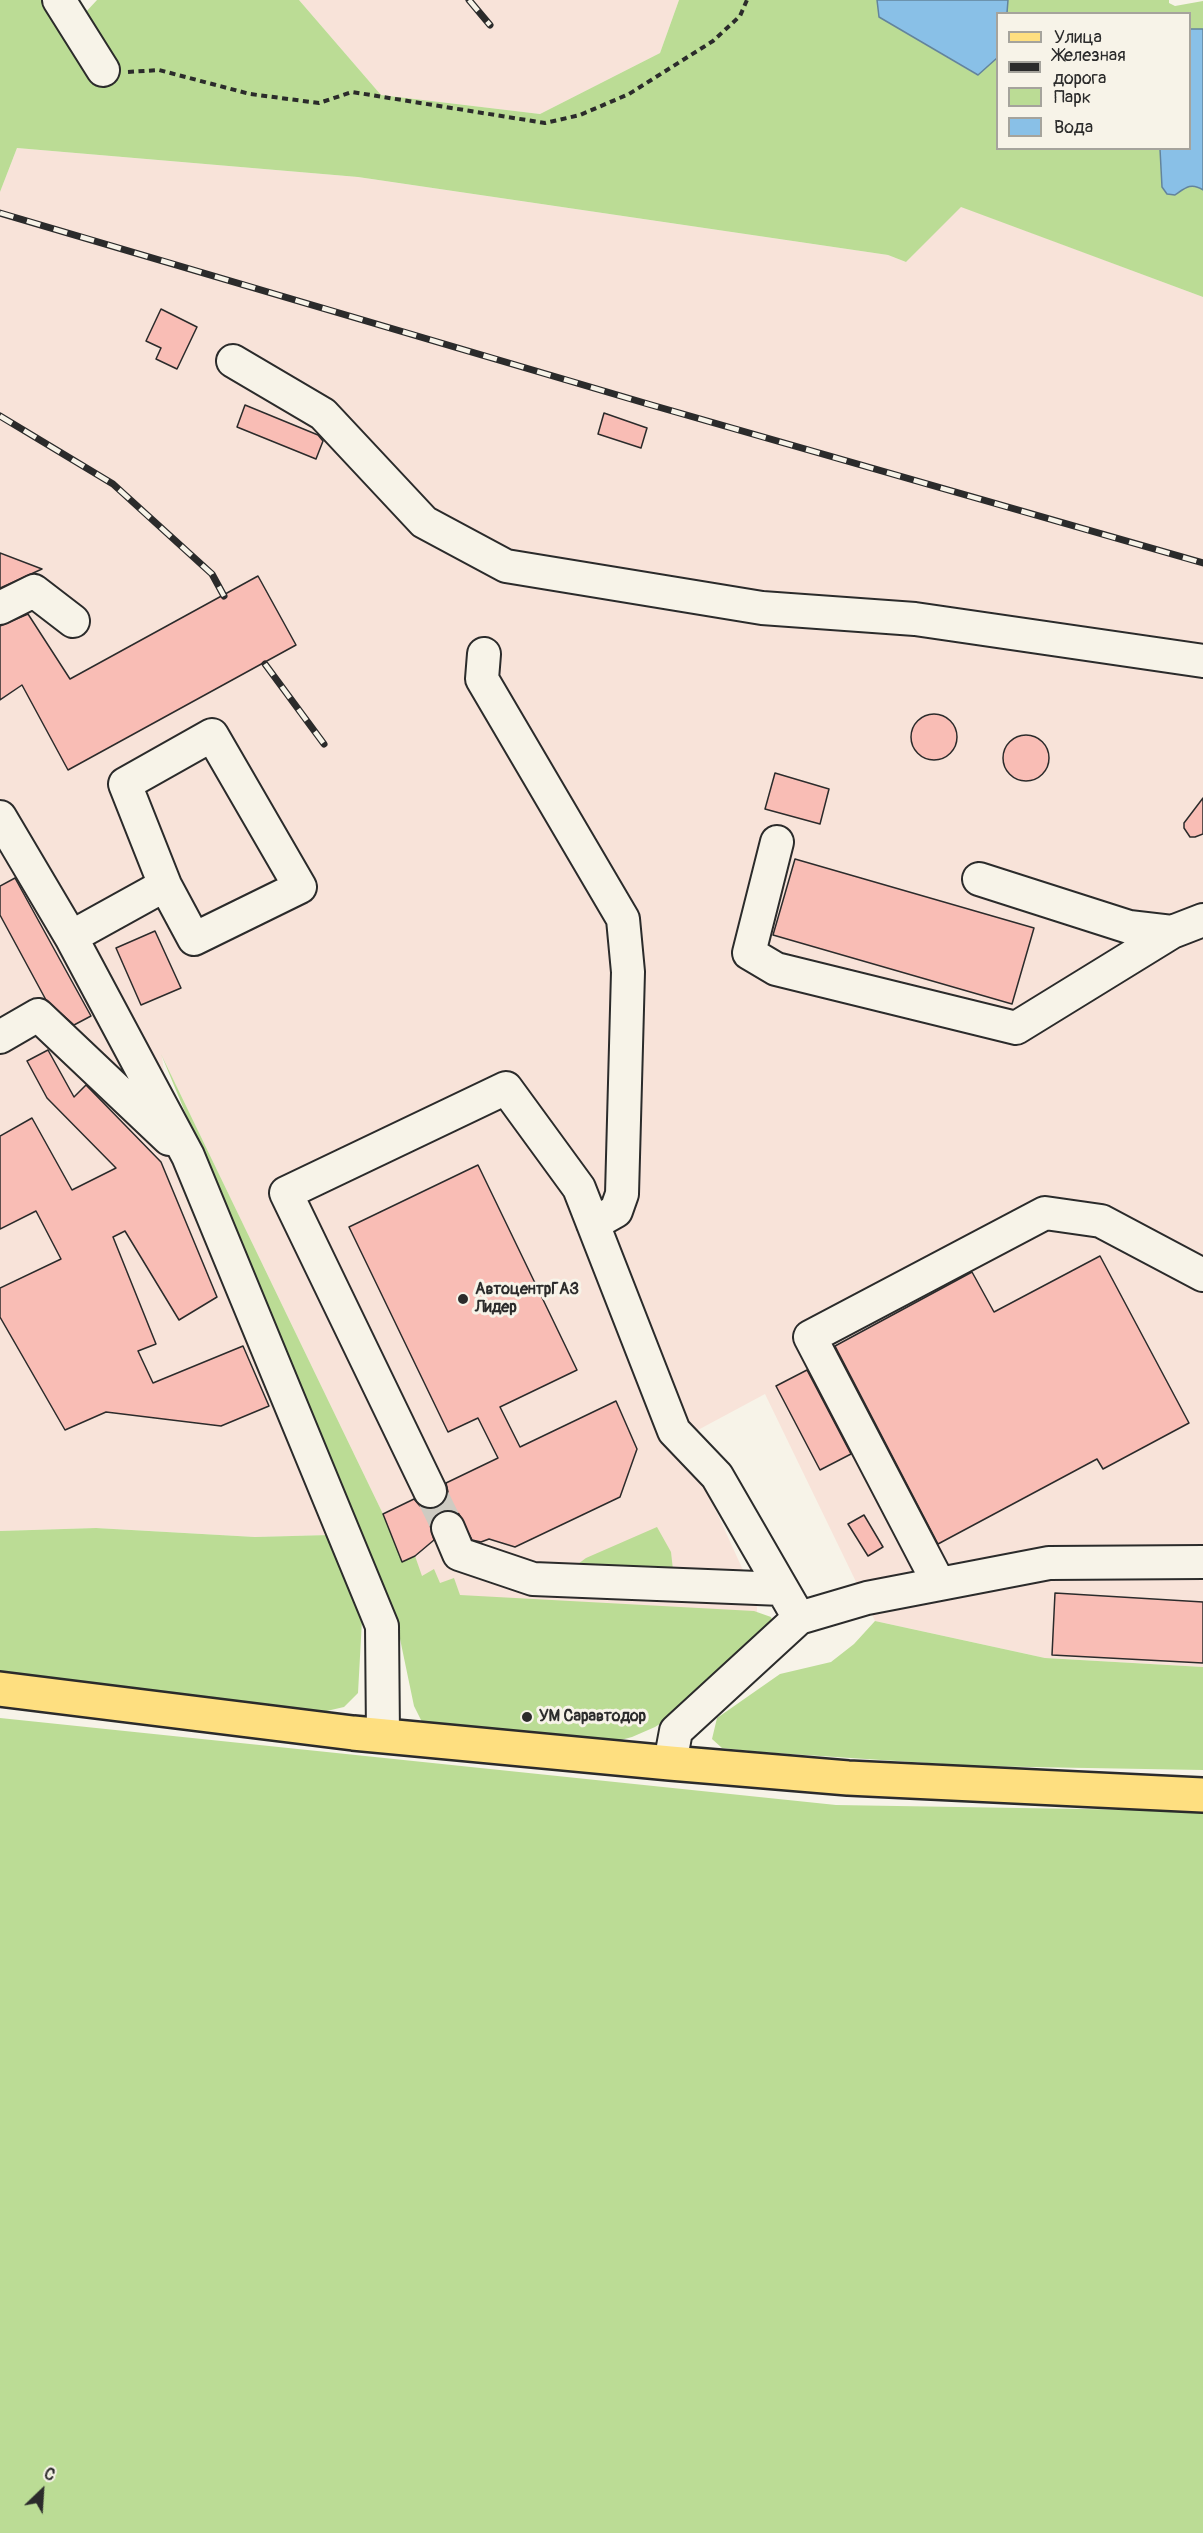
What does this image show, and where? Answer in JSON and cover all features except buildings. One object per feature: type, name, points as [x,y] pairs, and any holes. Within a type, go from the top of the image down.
[{"type":"main road","points":[[0,1689],[383,1735],[670,1763],[860,1778],[1203,1795]]},
{"type":"street","points":[[59,0],[103,70]]},
{"type":"street","points":[[233,361],[323,414],[423,522],[506,567],[762,608],[915,619],[1203,661]]},
{"type":"street","points":[[0,608],[34,591],[73,621]]},
{"type":"street","points":[[484,654],[482,679],[622,919],[628,972],[622,1194],[616,1211],[593,1224]]},
{"type":"street","points":[[212,735],[300,887],[194,939],[165,885],[125,784],[212,735]]},
{"type":"street","points":[[0,817],[71,937],[188,1156],[382,1626],[383,1735]]},
{"type":"street","points":[[777,842],[749,953],[776,969],[1016,1028],[1172,932],[1203,920]]},
{"type":"street","points":[[980,879],[1129,927],[1172,932]]},
{"type":"street","points":[[71,937],[165,885]]},
{"type":"street","points":[[0,1037],[38,1015],[188,1156]]},
{"type":"street","points":[[430,1491],[286,1193],[507,1088],[579,1188],[674,1431],[717,1476],[800,1618]]},
{"type":"street","points":[[939,1584],[810,1337],[1045,1213],[1101,1221],[1203,1275]]},
{"type":"street","points":[[448,1528],[459,1554],[533,1579],[782,1589]]},
{"type":"street","points":[[670,1763],[676,1731],[800,1618],[867,1598],[1049,1563],[1203,1562]]},
{"type":"path","points":[[103,70],[159,70],[250,94],[320,103],[352,92],[545,123],[580,115],[628,94],[713,40],[740,16],[747,0]]},
{"type":"shaded area","points":[[299,0],[679,0],[660,53],[540,114],[381,95]]},
{"type":"shaded area","points":[[17,148],[358,177],[888,255],[906,262],[960,206],[1203,297],[1203,1667],[1045,1658],[875,1621],[765,1394],[683,1438],[757,1601],[757,1628],[435,1615],[402,1562],[383,1514],[162,1056],[174,1155],[329,1535],[255,1537],[96,1528],[0,1531],[0,192]]},
{"type":"green space","points":[[0,0],[75,0],[84,14],[97,0],[299,0],[381,95],[540,114],[660,53],[679,0],[877,0],[879,17],[977,75],[996,59],[996,150],[1160,150],[1162,187],[1167,194],[1175,195],[1192,186],[1203,190],[1203,297],[961,207],[906,262],[888,255],[358,177],[17,148],[0,192]]},
{"type":"green space","points":[[1008,0],[1169,0],[1169,3],[1175,6],[1203,1],[1203,29],[1191,29],[1191,12],[1007,12]]},
{"type":"green space","points":[[161,1054],[383,1514],[402,1561],[415,1556],[422,1576],[434,1569],[440,1583],[454,1578],[460,1595],[754,1611],[771,1617],[773,1623],[754,1665],[655,1727],[613,1742],[422,1722],[414,1706],[399,1634],[376,1573]]},
{"type":"green space","points":[[657,1527],[671,1552],[674,1579],[578,1573],[578,1564],[586,1558]]},
{"type":"green space","points":[[96,1528],[255,1537],[329,1535],[362,1620],[358,1693],[344,1707],[318,1713],[0,1671],[0,1531]]},
{"type":"green space","points":[[875,1621],[1045,1658],[1203,1667],[1203,1770],[973,1766],[759,1752],[722,1748],[712,1739],[717,1718],[780,1674],[831,1662],[854,1644]]},
{"type":"green space","points":[[0,1718],[836,1805],[1203,1811],[1203,2533],[0,2533]]},
{"type":"water","points":[[877,0],[1008,0],[1007,12],[996,12],[996,59],[978,75],[879,17]]},
{"type":"water","points":[[1191,29],[1203,29],[1203,190],[1192,186],[1175,195],[1167,194],[1162,187],[1160,150],[1191,150]]},
{"type":"tunnel","points":[[430,1491],[448,1528]]},
{"type":"railway","points":[[469,0],[490,25]]},
{"type":"railway","points":[[0,213],[648,404],[1203,563]]},
{"type":"railway","points":[[0,416],[113,484],[212,574],[224,596]]},
{"type":"railway","points":[[265,664],[324,744]]},
{"type":"place","name":"АвтоцентрГАЗ Лидер","points":[[463,1299]]},
{"type":"place","name":"УМ Саравтодор","points":[[527,1717]]}]
